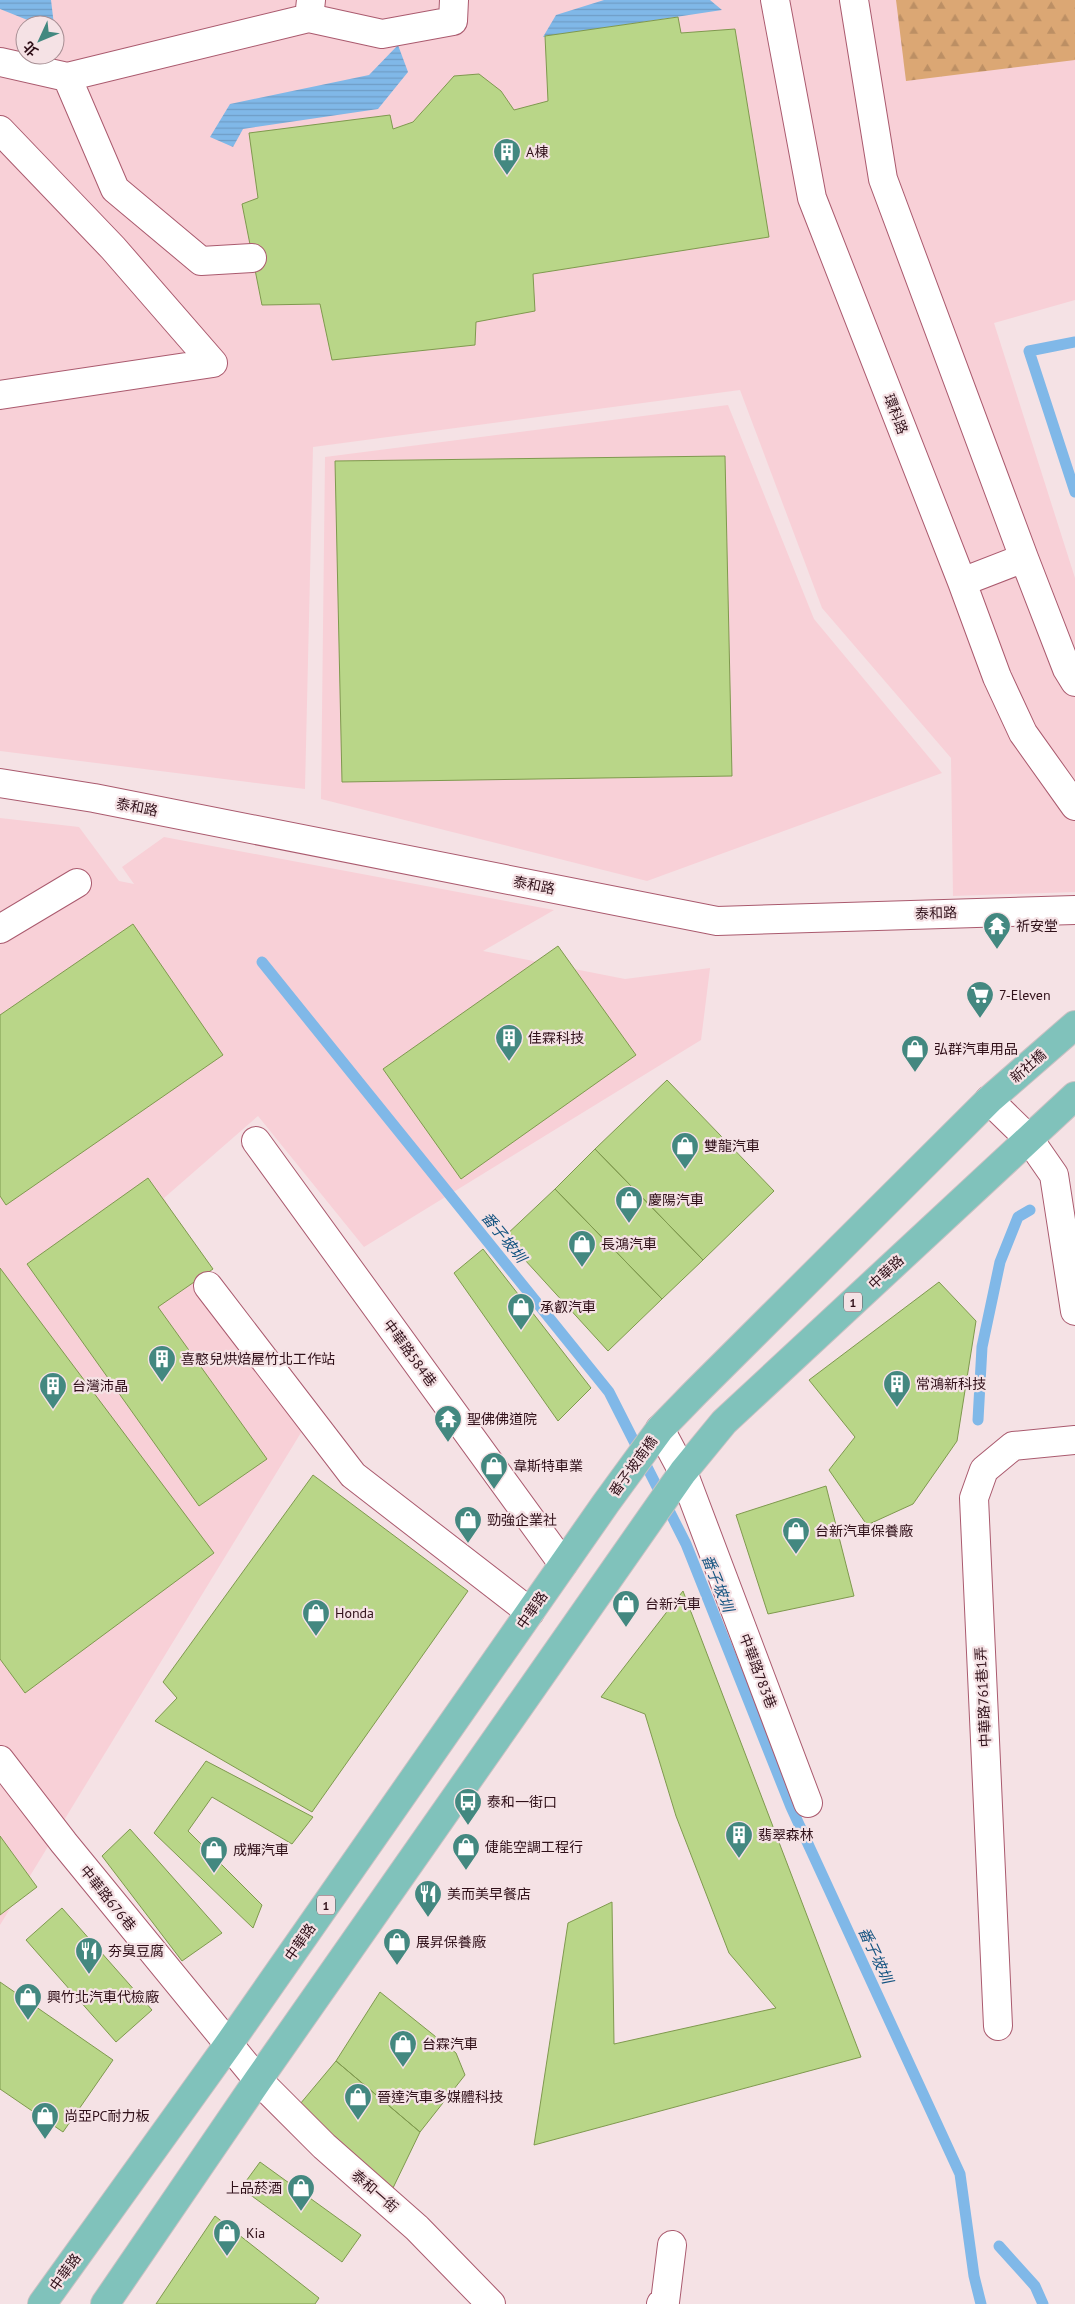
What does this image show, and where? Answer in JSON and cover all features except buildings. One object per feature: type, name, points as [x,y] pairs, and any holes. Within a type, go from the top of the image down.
[{"type":"main road","name":"新社橋","points":[[989,1100],[1072,1033]]},
{"type":"main road","name":"1","points":[[1029,1139],[1075,1096]]},
{"type":"main road","name":"1","points":[[660,1429],[989,1100]]},
{"type":"main road","name":"中華路","points":[[683,1472],[724,1422],[1029,1139]]},
{"type":"main road","name":"番子坡南橋","points":[[606,1503],[660,1429]]},
{"type":"main road","name":"1","points":[[105,2304],[258,2080],[683,1472]]},
{"type":"main road","name":"中華路","points":[[42,2304],[228,2045],[606,1503]]},
{"type":"street","points":[[0,62],[67,77],[310,9],[382,34],[454,21],[454,0]]},
{"type":"street","name":"環科路","points":[[776,0],[812,198],[962,582],[997,677],[1023,733],[1075,806]]},
{"type":"street","points":[[854,0],[883,180],[1024,558],[1067,669],[1075,682]]},
{"type":"street","points":[[67,77],[115,189],[200,261],[252,258]]},
{"type":"street","points":[[0,130],[113,248],[213,363],[0,395]]},
{"type":"street","points":[[962,582],[1024,558]]},
{"type":"street","name":"泰和路","points":[[0,783],[104,800],[718,921],[1075,910]]},
{"type":"street","points":[[0,929],[77,883]]},
{"type":"street","points":[[989,1100],[1029,1139],[1054,1174],[1067,1213],[1075,1311]]},
{"type":"street","name":"中華路584巷","points":[[256,1141],[563,1564]]},
{"type":"street","points":[[208,1286],[353,1476],[530,1612]]},
{"type":"street","name":"中華路783巷","points":[[660,1429],[683,1472],[808,1803]]},
{"type":"street","name":"中華路761巷1弄","points":[[998,2026],[974,1498],[984,1470],[1013,1446],[1075,1440]]},
{"type":"street","name":"中華路676巷","points":[[0,1760],[64,1843],[258,2080]]},
{"type":"street","name":"泰和一街","points":[[258,2080],[324,2146],[417,2228],[491,2304]]},
{"type":"street","points":[[660,2304],[665,2302],[672,2245]]},
{"type":"shaded area","points":[[0,0],[1075,0],[1075,300],[994,323],[1075,578],[1075,892],[953,896],[951,758],[822,608],[740,390],[313,447],[305,789],[0,751]]},
{"type":"shaded area","points":[[728,405],[814,619],[942,773],[647,881],[321,799],[325,457]]},
{"type":"shaded area","points":[[0,818],[79,827],[119,881],[134,884],[122,867],[164,837],[554,910],[483,951],[625,979],[710,968],[701,1040],[364,1247],[258,1116],[164,1198],[302,1431],[0,1925]]},
{"type":"green space","points":[[896,0],[1075,0],[1075,60],[906,81]]},
{"type":"water","points":[[0,0],[51,0],[53,15],[15,15],[0,9]]},
{"type":"water","points":[[604,0],[710,0],[722,10],[543,37],[556,15]]},
{"type":"water","points":[[398,45],[408,72],[378,109],[243,129],[233,147],[210,137],[230,104],[369,75]]},
{"type":"waterway","points":[[1075,342],[1029,351],[1075,492]]},
{"type":"waterway","name":"番子坡圳","points":[[262,962],[609,1392],[686,1544],[791,1807],[960,2174],[974,2276],[981,2304]]},
{"type":"waterway","points":[[978,1420],[982,1347],[1000,1262],[1018,1217],[1030,1210]]},
{"type":"waterway","points":[[999,2246],[1035,2286],[1043,2304]]},
{"type":"place","name":"A棟","points":[[507,176]]},
{"type":"place","name":"祈安堂","points":[[997,950]]},
{"type":"place","name":"7-Eleven","points":[[980,1019]]},
{"type":"place","name":"佳霖科技","points":[[509,1062]]},
{"type":"place","name":"弘群汽車用品","points":[[915,1073]]},
{"type":"place","name":"雙龍汽車","points":[[685,1170]]},
{"type":"place","name":"慶陽汽車","points":[[629,1224]]},
{"type":"place","name":"長鴻汽車","points":[[582,1268]]},
{"type":"place","name":"承叡汽車","points":[[521,1331]]},
{"type":"place","name":"喜憨兒烘焙屋竹北工作站","points":[[162,1383]]},
{"type":"place","name":"常鴻新科技","points":[[897,1408]]},
{"type":"place","name":"台灣沛晶","points":[[53,1410]]},
{"type":"place","name":"聖佛佛道院","points":[[448,1443]]},
{"type":"place","name":"韋斯特車業","points":[[494,1490]]},
{"type":"place","name":"勁強企業社","points":[[468,1544]]},
{"type":"place","name":"台新汽車保養廠","points":[[796,1555]]},
{"type":"place","name":"台新汽車","points":[[626,1628]]},
{"type":"place","name":"Honda","points":[[316,1637]]},
{"type":"place","name":"泰和一街口","points":[[468,1826]]},
{"type":"place","name":"翡翠森林","points":[[739,1859]]},
{"type":"place","name":"倢能空調工程行","points":[[466,1871]]},
{"type":"place","name":"成輝汽車","points":[[214,1874]]},
{"type":"place","name":"美而美早餐店","points":[[428,1918]]},
{"type":"place","name":"展昇保養廠","points":[[397,1966]]},
{"type":"place","name":"夯臭豆腐","points":[[89,1975]]},
{"type":"place","name":"興竹北汽車代檢廠","points":[[28,2021]]},
{"type":"place","name":"台霖汽車","points":[[403,2068]]},
{"type":"place","name":"晉達汽車多媒體科技","points":[[358,2121]]},
{"type":"place","name":"尚亞PC耐力板","points":[[45,2140]]},
{"type":"place","name":"上品菸酒","points":[[301,2212]]},
{"type":"place","name":"Kia","points":[[227,2257]]}]
